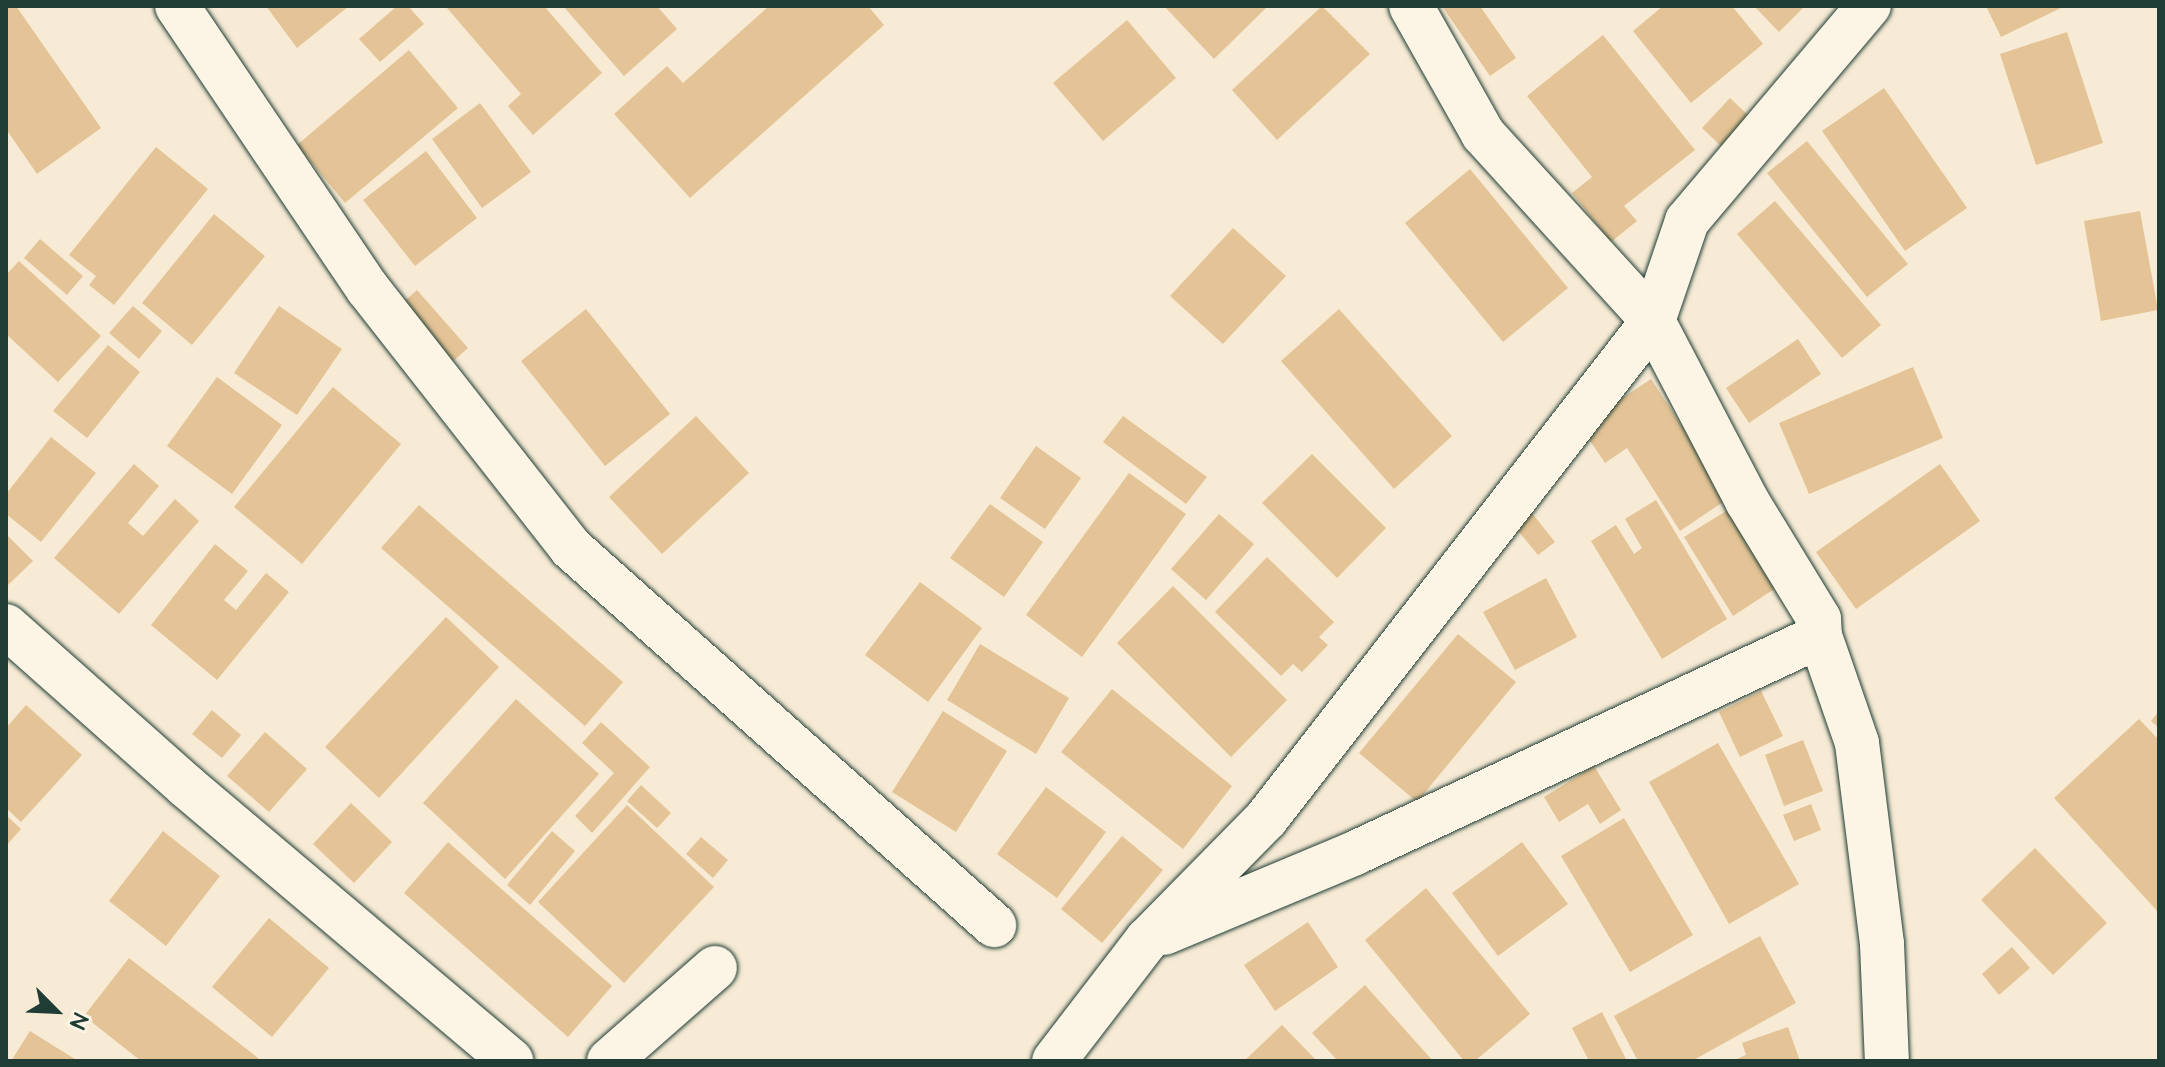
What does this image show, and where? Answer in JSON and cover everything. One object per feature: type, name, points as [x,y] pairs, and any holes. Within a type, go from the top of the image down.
[{"type":"street","points":[[177,6],[368,289],[571,548],[994,925]]},
{"type":"street","points":[[1411,6],[1483,134],[1653,321],[1712,438],[1819,619],[1820,636],[1857,743],[1882,944],[1887,1061]]},
{"type":"street","points":[[1054,1061],[1147,940],[1266,819],[1653,321],[1687,221],[1869,6]]},
{"type":"street","points":[[6,626],[186,786],[511,1061]]},
{"type":"street","points":[[1147,940],[1355,853],[1820,636]]},
{"type":"street","points":[[609,1061],[715,968]]},
{"type":"building","points":[[6,6],[16,6],[101,128],[37,174],[6,129]]},
{"type":"building","points":[[266,6],[349,6],[297,48]]},
{"type":"building","points":[[397,6],[408,6],[424,24],[380,62],[359,39]]},
{"type":"building","points":[[544,6],[602,73],[533,135],[508,106],[521,94],[447,8]]},
{"type":"building","points":[[563,6],[657,6],[677,29],[624,76]]},
{"type":"building","points":[[769,6],[868,6],[884,25],[690,198],[614,114],[667,66],[683,83]]},
{"type":"building","points":[[1164,6],[1268,6],[1214,59]]},
{"type":"building","points":[[1322,6],[1370,54],[1277,140],[1232,90]]},
{"type":"building","points":[[1442,6],[1480,6],[1516,58],[1490,76]]},
{"type":"building","points":[[1663,6],[1732,6],[1763,44],[1691,103],[1633,31]]},
{"type":"building","points":[[1754,6],[1805,6],[1779,32]]},
{"type":"building","points":[[1986,6],[2065,6],[2001,37]]},
{"type":"building","points":[[1127,20],[1176,78],[1103,141],[1053,83]]},
{"type":"building","points":[[2067,32],[2103,143],[2036,165],[2000,54]]},
{"type":"building","points":[[1603,35],[1695,150],[1624,206],[1637,221],[1611,242],[1572,193],[1592,177],[1527,96]]},
{"type":"building","points":[[409,50],[458,108],[345,203],[297,145]]},
{"type":"building","points":[[1884,88],[1967,208],[1905,251],[1822,131]]},
{"type":"building","points":[[1730,98],[1752,119],[1723,148],[1702,128]]},
{"type":"building","points":[[480,103],[531,172],[482,208],[432,139]]},
{"type":"building","points":[[1807,141],[1908,264],[1867,297],[1767,173]]},
{"type":"building","points":[[156,147],[208,189],[114,305],[89,285],[96,276],[69,255]]},
{"type":"building","points":[[426,151],[477,218],[415,266],[363,200]]},
{"type":"building","points":[[1470,169],[1568,288],[1503,342],[1405,223]]},
{"type":"building","points":[[1775,201],[1881,325],[1842,358],[1737,234]]},
{"type":"building","points":[[2140,211],[2158,310],[2101,321],[2084,221]]},
{"type":"building","points":[[214,214],[265,256],[192,345],[142,303]]},
{"type":"building","points":[[1233,228],[1286,276],[1223,344],[1170,296]]},
{"type":"building","points":[[40,239],[83,276],[67,295],[24,258]]},
{"type":"building","points":[[19,261],[101,336],[58,382],[6,334],[6,275]]},
{"type":"building","points":[[417,290],[468,348],[441,372],[390,314]]},
{"type":"building","points":[[133,306],[162,331],[139,359],[109,333]]},
{"type":"building","points":[[279,306],[342,349],[297,415],[234,373]]},
{"type":"building","points":[[586,309],[670,414],[605,466],[521,361]]},
{"type":"building","points":[[1339,309],[1452,436],[1394,489],[1281,361]]},
{"type":"building","points":[[1798,339],[1821,374],[1749,423],[1726,388]]},
{"type":"building","points":[[108,345],[140,372],[87,438],[53,411]]},
{"type":"building","points":[[1913,367],[1943,438],[1809,494],[1779,423]]},
{"type":"building","points":[[217,377],[282,425],[232,494],[167,446]]},
{"type":"building","points":[[1651,379],[1729,498],[1680,531],[1627,448],[1605,463],[1580,426]]},
{"type":"building","points":[[333,387],[401,444],[302,564],[234,507]]},
{"type":"building","points":[[696,416],[749,473],[662,554],[609,497]]},
{"type":"building","points":[[1123,416],[1207,477],[1186,504],[1103,442]]},
{"type":"building","points":[[51,437],[96,473],[41,542],[6,514],[6,494]]},
{"type":"building","points":[[1036,446],[1081,478],[1045,529],[1000,498]]},
{"type":"building","points":[[1312,454],[1386,528],[1337,578],[1262,503]]},
{"type":"building","points":[[134,464],[159,486],[128,523],[143,536],[175,499],[199,521],[119,614],[54,558]]},
{"type":"building","points":[[1940,464],[1980,521],[1856,609],[1816,552]]},
{"type":"building","points":[[1129,473],[1186,514],[1082,657],[1026,615]]},
{"type":"building","points":[[1656,500],[1727,619],[1662,659],[1591,541],[1616,525],[1634,554],[1642,548],[1625,519]]},
{"type":"building","points":[[990,504],[1043,542],[1004,597],[950,558]]},
{"type":"building","points":[[419,505],[623,682],[585,726],[381,548]]},
{"type":"building","points":[[1731,508],[1779,586],[1733,616],[1684,537]]},
{"type":"building","points":[[1532,513],[1555,542],[1538,555],[1515,527]]},
{"type":"building","points":[[1219,514],[1254,544],[1206,600],[1171,569]]},
{"type":"building","points":[[6,534],[33,561],[8,585],[6,583]]},
{"type":"building","points":[[215,544],[248,571],[224,600],[236,610],[266,573],[289,592],[217,680],[151,625]]},
{"type":"building","points":[[1267,557],[1334,622],[1319,637],[1328,645],[1302,672],[1293,664],[1281,676],[1215,612]]},
{"type":"building","points":[[1546,578],[1577,637],[1515,670],[1483,612]]},
{"type":"building","points":[[920,582],[982,628],[928,702],[865,655]]},
{"type":"building","points":[[1173,586],[1287,700],[1231,757],[1117,643]]},
{"type":"building","points":[[446,617],[499,667],[379,798],[325,747]]},
{"type":"building","points":[[1458,634],[1516,682],[1417,802],[1359,753]]},
{"type":"building","points":[[980,644],[1069,698],[1036,754],[947,700]]},
{"type":"building","points":[[1112,689],[1232,786],[1183,849],[1061,752]]},
{"type":"building","points":[[1761,691],[1783,736],[1740,757],[1719,712]]},
{"type":"building","points":[[516,699],[599,774],[505,879],[423,803]]},
{"type":"building","points":[[26,705],[82,755],[21,822],[6,808],[6,728]]},
{"type":"building","points":[[212,710],[241,735],[222,758],[192,734]]},
{"type":"building","points":[[943,711],[1007,751],[956,832],[892,792]]},
{"type":"building","points":[[2159,711],[2159,728],[2151,721]]},
{"type":"building","points":[[2139,719],[2159,740],[2159,913],[2054,798]]},
{"type":"building","points":[[601,722],[650,767],[592,833],[575,816],[614,773],[582,743]]},
{"type":"building","points":[[265,732],[307,769],[269,812],[227,776]]},
{"type":"building","points":[[1803,740],[1823,791],[1784,806],[1765,755]]},
{"type":"building","points":[[1718,743],[1799,884],[1729,924],[1649,782]]},
{"type":"building","points":[[1594,766],[1621,810],[1600,824],[1588,804],[1559,822],[1544,797]]},
{"type":"building","points":[[641,785],[671,813],[657,828],[627,801]]},
{"type":"building","points":[[1046,787],[1106,832],[1057,898],[997,854]]},
{"type":"building","points":[[351,803],[392,842],[354,883],[313,844]]},
{"type":"building","points":[[1811,804],[1821,830],[1794,841],[1783,815]]},
{"type":"building","points":[[627,805],[714,887],[624,983],[538,902]]},
{"type":"building","points":[[6,815],[21,829],[6,846]]},
{"type":"building","points":[[1624,818],[1693,935],[1630,972],[1561,856]]},
{"type":"building","points":[[163,831],[220,876],[166,946],[109,901]]},
{"type":"building","points":[[552,831],[575,851],[530,905],[507,885]]},
{"type":"building","points":[[1122,836],[1163,870],[1102,943],[1061,909]]},
{"type":"building","points":[[701,837],[728,860],[713,878],[686,854]]},
{"type":"building","points":[[448,842],[612,986],[568,1037],[404,893]]},
{"type":"building","points":[[1522,842],[1568,904],[1498,956],[1452,893]]},
{"type":"building","points":[[2035,848],[2107,923],[2053,975],[1981,900]]},
{"type":"building","points":[[1426,888],[1530,1014],[1475,1061],[1464,1061],[1365,940]]},
{"type":"building","points":[[269,918],[329,968],[272,1037],[212,987]]},
{"type":"building","points":[[1308,922],[1338,967],[1275,1011],[1244,965]]},
{"type":"building","points":[[1760,936],[1796,1003],[1692,1061],[1638,1061],[1614,1016]]},
{"type":"building","points":[[2012,947],[2030,968],[1999,995],[1982,974]]},
{"type":"building","points":[[129,958],[262,1061],[141,1061],[84,1016]]},
{"type":"building","points":[[1365,985],[1433,1061],[1338,1061],[1312,1033]]},
{"type":"building","points":[[1602,1012],[1627,1061],[1589,1061],[1572,1028]]},
{"type":"building","points":[[1282,1025],[1317,1061],[1244,1061]]},
{"type":"building","points":[[1788,1027],[1800,1061],[1732,1061],[1746,1055],[1742,1043]]},
{"type":"building","points":[[30,1031],[78,1061],[11,1061]]}]
